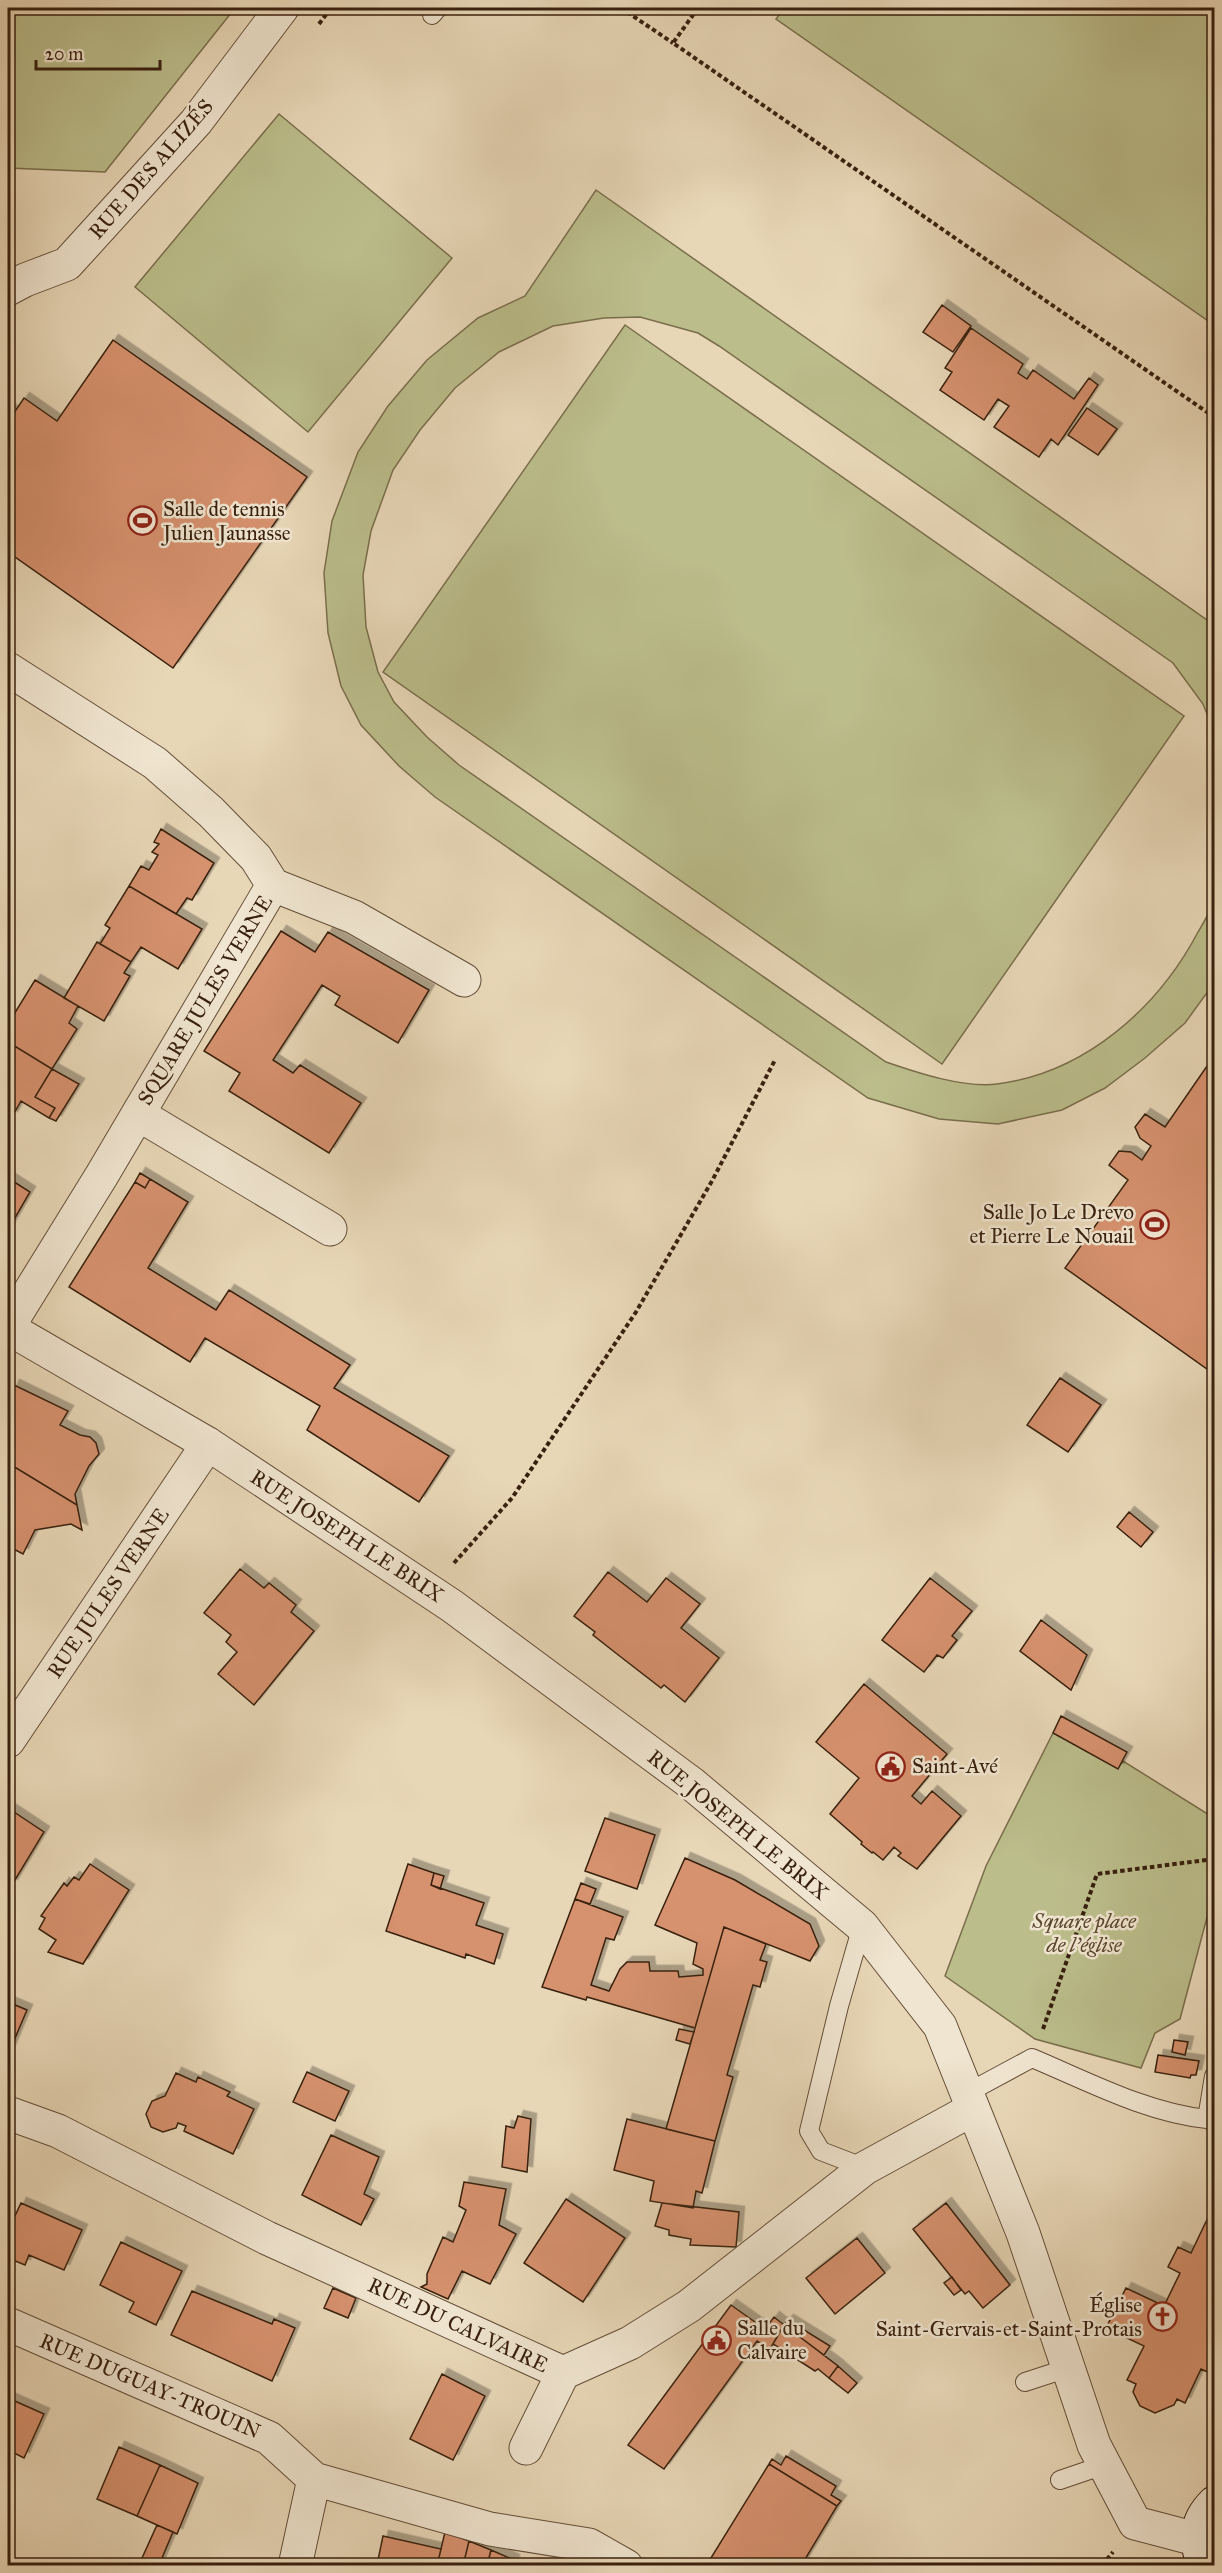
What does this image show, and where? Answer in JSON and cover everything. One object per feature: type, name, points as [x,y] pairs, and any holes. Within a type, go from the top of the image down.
[{"type":"street","name":"RUE DES ALIZÉS","points":[[13,281],[67,264],[195,122],[282,8]]},
{"type":"street","name":"SQUARE JULES VERNE","points":[[8,669],[155,763],[211,812],[256,858],[273,885],[354,917],[464,980]]},
{"type":"street","name":"SQUARE JULES VERNE","points":[[8,1327],[138,1114],[273,885]]},
{"type":"street","name":"SQUARE JULES VERNE","points":[[138,1114],[330,1229]]},
{"type":"street","name":"RUE JOSEPH LE BRIX","points":[[8,1327],[208,1444],[429,1591],[691,1783],[862,1926],[940,2026],[1023,2233],[1094,2445],[1135,2523],[1200,2552]]},
{"type":"street","name":"RUE JULES VERNE","points":[[8,1741],[208,1444]]},
{"type":"street","name":"RUE DU CALVAIRE","points":[[8,2113],[58,2131],[267,2238],[564,2373],[630,2343],[689,2306],[865,2168],[970,2101]]},
{"type":"street","name":"RUE DUGUAY-TROUIN","points":[[8,2324],[269,2438],[314,2479]]},
{"type":"street","points":[[526,2448],[564,2373]]},
{"type":"street","points":[[295,2565],[314,2479],[490,2529],[589,2545],[626,2565]]},
{"type":"street","points":[[1200,2552],[1204,2513],[1215,2503]]},
{"type":"lane","points":[[862,1926],[839,2006],[809,2131],[821,2151],[865,2168]]},
{"type":"lane","points":[[970,2101],[1032,2058],[1106,2089],[1181,2116],[1211,2120],[1215,2076]]},
{"type":"lane","points":[[1025,2382],[1068,2368]]},
{"type":"lane","points":[[1060,2480],[1104,2465]]},
{"type":"path","points":[[621,8],[1215,417]]},
{"type":"path","points":[[673,43],[698,8]]},
{"type":"path","points":[[429,1591],[512,1497],[630,1321],[712,1181],[775,1060]]},
{"type":"path","points":[[1032,2058],[1097,1874],[1215,1859]]},
{"type":"green space","points":[[8,8],[235,8],[105,172],[8,168]]},
{"type":"green space","points":[[784,8],[1214,8],[1214,325],[776,19]]},
{"type":"green space","points":[[279,114],[452,258],[308,432],[135,287]]},
{"type":"green space","points":[[596,190],[1214,625],[1214,731],[1203,704],[1173,663],[719,346],[698,333],[640,317],[604,318],[553,326],[499,352],[455,388],[420,430],[393,470],[371,531],[363,575],[366,627],[378,672],[394,702],[427,737],[459,765],[886,1062],[941,1079],[970,1084],[997,1084],[1029,1077],[1060,1066],[1089,1051],[1140,1011],[1162,986],[1181,960],[1207,916],[1214,899],[1214,983],[1185,1023],[1145,1058],[1105,1088],[1062,1110],[998,1124],[939,1119],[868,1098],[435,797],[399,766],[361,725],[341,686],[328,633],[324,573],[332,521],[358,452],[388,406],[427,360],[478,318],[525,296]]},
{"type":"green space","points":[[625,325],[1184,716],[942,1064],[383,672]]},
{"type":"green space","name":"Square place de l'église","points":[[1053,1733],[1118,1768],[1123,1761],[1214,1818],[1214,1891],[1180,2019],[1155,2033],[1141,2068],[1035,2039],[945,1976],[986,1866]]},
{"type":"building","points":[[942,305],[971,326],[953,352],[923,332]]},
{"type":"building","points":[[971,328],[1023,364],[1018,373],[1027,379],[1033,370],[1074,399],[1089,378],[1098,385],[1058,445],[1051,439],[1039,457],[994,427],[1009,406],[998,399],[984,420],[940,390],[952,372],[945,368]]},
{"type":"building","name":"Salle de tennis Julien Jaunasse","points":[[113,340],[307,477],[173,668],[8,552],[8,408],[14,413],[24,398],[57,421]]},
{"type":"building","points":[[1087,408],[1117,429],[1098,455],[1068,435]]},
{"type":"building","points":[[161,829],[214,863],[192,900],[187,898],[176,914],[129,886],[141,866],[149,870],[158,855],[152,852],[159,844],[154,842]]},
{"type":"building","points":[[129,886],[202,929],[178,969],[141,947],[131,962],[100,944],[110,928],[105,925]]},
{"type":"building","points":[[281,931],[315,952],[328,932],[429,990],[398,1043],[335,1005],[340,996],[322,985],[273,1060],[293,1073],[300,1065],[361,1103],[329,1153],[229,1091],[240,1073],[204,1051]]},
{"type":"building","points":[[97,942],[131,962],[124,973],[130,976],[104,1021],[64,998]]},
{"type":"building","points":[[35,980],[78,1006],[69,1023],[77,1029],[52,1069],[8,1042],[8,1024]]},
{"type":"building","points":[[8,1042],[52,1069],[35,1097],[55,1108],[49,1118],[21,1101],[12,1117],[8,1114]]},
{"type":"building","name":"Salle Jo Le Drevo et Pierre Le Nouail","points":[[1214,1056],[1214,1374],[1065,1268],[1128,1180],[1109,1165],[1119,1151],[1131,1152],[1142,1160],[1151,1146],[1140,1138],[1135,1127],[1145,1114],[1165,1127]]},
{"type":"building","points":[[52,1069],[79,1084],[56,1121],[49,1118],[55,1108],[35,1097]]},
{"type":"building","points":[[140,1173],[150,1179],[145,1188],[135,1182]]},
{"type":"building","points":[[8,1178],[30,1192],[8,1230]]},
{"type":"building","points":[[150,1179],[188,1202],[148,1268],[216,1310],[229,1290],[350,1365],[334,1388],[449,1456],[419,1502],[307,1430],[320,1406],[205,1338],[190,1362],[69,1287],[135,1182],[145,1188]]},
{"type":"building","points":[[1060,1378],[1101,1405],[1068,1452],[1027,1425]]},
{"type":"building","points":[[14,1385],[68,1411],[60,1425],[80,1435],[90,1437],[96,1443],[99,1454],[89,1466],[75,1494],[77,1505],[8,1463],[8,1399]]},
{"type":"building","points":[[8,1463],[77,1505],[82,1530],[71,1524],[35,1530],[23,1554],[8,1546]]},
{"type":"building","points":[[1129,1512],[1153,1532],[1141,1547],[1117,1527]]},
{"type":"building","points":[[240,1569],[264,1588],[269,1583],[296,1605],[291,1612],[314,1631],[254,1705],[218,1674],[237,1652],[226,1642],[231,1635],[204,1613]]},
{"type":"building","points":[[608,1572],[647,1602],[666,1578],[700,1604],[681,1628],[719,1658],[685,1702],[664,1685],[661,1688],[617,1654],[593,1635],[595,1632],[574,1616]]},
{"type":"building","points":[[930,1578],[972,1611],[952,1636],[957,1640],[943,1658],[937,1655],[924,1672],[882,1640]]},
{"type":"building","points":[[1041,1620],[1087,1655],[1071,1690],[1020,1651]]},
{"type":"building","name":"Saint-Avé","points":[[864,1684],[947,1754],[912,1796],[921,1804],[932,1791],[961,1816],[917,1869],[898,1856],[901,1853],[894,1847],[883,1860],[861,1844],[862,1842],[830,1814],[859,1778],[816,1742]]},
{"type":"building","points":[[1061,1716],[1127,1752],[1118,1769],[1053,1733]]},
{"type":"building","points":[[8,1808],[44,1832],[12,1885],[8,1882]]},
{"type":"building","points":[[605,1818],[655,1835],[637,1889],[585,1871]]},
{"type":"building","points":[[685,1858],[735,1880],[810,1924],[819,1946],[810,1961],[724,1927],[695,2028],[587,1997],[586,2000],[542,1987],[575,1899],[623,1917],[614,1940],[606,1938],[591,1985],[609,1991],[620,1969],[627,1962],[649,1962],[650,1971],[678,1971],[679,1977],[703,1975],[703,1969],[693,1964],[697,1943],[655,1925]]},
{"type":"building","points":[[90,1864],[129,1890],[83,1964],[48,1952],[56,1940],[39,1929],[45,1918],[41,1916],[64,1883],[67,1886],[74,1877],[79,1880]]},
{"type":"building","points":[[408,1864],[434,1873],[431,1885],[484,1903],[476,1925],[503,1934],[494,1964],[466,1954],[465,1958],[386,1931]]},
{"type":"building","points":[[434,1873],[444,1876],[440,1889],[431,1885]]},
{"type":"building","points":[[581,1883],[596,1889],[590,1904],[575,1899]]},
{"type":"building","points":[[724,1927],[766,1944],[760,1960],[767,1962],[760,1987],[753,1985],[727,2075],[733,2077],[715,2141],[666,2129]]},
{"type":"building","points":[[8,2002],[27,2010],[10,2050],[8,2049]]},
{"type":"building","points":[[679,2029],[694,2032],[690,2044],[676,2040]]},
{"type":"building","points":[[1174,2040],[1188,2042],[1185,2055],[1172,2052]]},
{"type":"building","points":[[1158,2055],[1199,2061],[1196,2075],[1191,2075],[1190,2078],[1155,2072]]},
{"type":"building","points":[[307,2072],[349,2091],[335,2121],[293,2102]]},
{"type":"building","points":[[176,2073],[196,2082],[198,2077],[230,2092],[227,2096],[254,2109],[233,2154],[184,2131],[186,2126],[178,2123],[176,2128],[163,2132],[151,2127],[146,2114],[152,2101],[165,2096]]},
{"type":"building","points":[[518,2116],[531,2119],[527,2172],[502,2167],[506,2126],[514,2128]]},
{"type":"building","points":[[627,2119],[715,2141],[702,2193],[696,2191],[693,2208],[650,2201],[654,2181],[614,2170]]},
{"type":"building","points":[[331,2135],[379,2157],[364,2194],[374,2199],[361,2225],[302,2195]]},
{"type":"building","points":[[464,2182],[506,2189],[499,2225],[516,2234],[490,2284],[462,2271],[448,2299],[421,2287],[427,2284],[427,2274],[443,2237],[453,2242],[466,2210],[459,2206]]},
{"type":"building","points":[[566,2199],[625,2238],[583,2302],[524,2263]]},
{"type":"building","points":[[21,2203],[82,2230],[64,2270],[29,2255],[25,2265],[8,2258],[8,2231]]},
{"type":"building","points":[[662,2203],[739,2212],[736,2247],[690,2245],[691,2239],[669,2235],[669,2230],[655,2226]]},
{"type":"building","points":[[946,2203],[1010,2285],[983,2308],[969,2291],[965,2294],[913,2229]]},
{"type":"building","name":"Église Saint-Gervais-et-Saint-Protais","points":[[1214,2205],[1214,2375],[1201,2369],[1185,2403],[1177,2399],[1174,2405],[1155,2413],[1140,2406],[1133,2392],[1136,2384],[1127,2380],[1144,2346],[1106,2328],[1126,2288],[1164,2306],[1180,2273],[1168,2267],[1178,2247],[1191,2253]]},
{"type":"building","points":[[857,2238],[885,2273],[835,2314],[806,2278]]},
{"type":"building","points":[[121,2242],[182,2271],[156,2325],[129,2312],[134,2302],[100,2285]]},
{"type":"building","points":[[952,2277],[961,2290],[954,2295],[944,2283]]},
{"type":"building","points":[[333,2288],[356,2298],[348,2318],[324,2308]]},
{"type":"building","points":[[192,2291],[272,2324],[274,2319],[295,2328],[272,2381],[171,2335]]},
{"type":"building","points":[[731,2305],[765,2329],[774,2317],[784,2325],[770,2349],[757,2341],[664,2469],[628,2445]]},
{"type":"building","points":[[788,2320],[830,2346],[824,2355],[784,2325]]},
{"type":"building","points":[[784,2325],[838,2366],[829,2378],[818,2369],[815,2371],[773,2344]]},
{"type":"building","points":[[838,2366],[857,2383],[848,2393],[829,2378]]},
{"type":"building","points":[[442,2374],[485,2396],[453,2460],[410,2439]]},
{"type":"building","points":[[8,2398],[44,2414],[24,2458],[8,2450]]},
{"type":"building","points":[[119,2447],[160,2465],[137,2516],[97,2499]]},
{"type":"building","points":[[786,2456],[836,2486],[831,2495],[841,2501],[837,2506],[769,2464],[772,2459],[781,2465]]},
{"type":"building","points":[[769,2464],[837,2506],[801,2566],[706,2566]]},
{"type":"building","points":[[160,2465],[198,2483],[177,2534],[137,2516]]},
{"type":"building","points":[[157,2525],[173,2532],[159,2565],[142,2558]]},
{"type":"building","points":[[445,2532],[469,2541],[463,2566],[437,2566]]},
{"type":"building","points":[[383,2536],[441,2549],[437,2566],[399,2566],[378,2560]]},
{"type":"building","points":[[469,2541],[491,2550],[487,2566],[463,2566]]},
{"type":"building","points":[[491,2550],[514,2560],[513,2566],[487,2566]]},
{"type":"building","points":[[378,2560],[399,2566],[376,2566]]},
{"type":"place","name":"Salle de tennis Julien Jaunasse","points":[[142,521]]},
{"type":"place","name":"Salle Jo Le Drevo et Pierre Le Nouail","points":[[1155,1224]]},
{"type":"place","name":"Saint-Avé","points":[[891,1766]]},
{"type":"place","name":"Église Saint-Gervais-et-Saint-Protais","points":[[1163,2317]]},
{"type":"place","name":"Salle du Calvaire","points":[[716,2340]]}]
